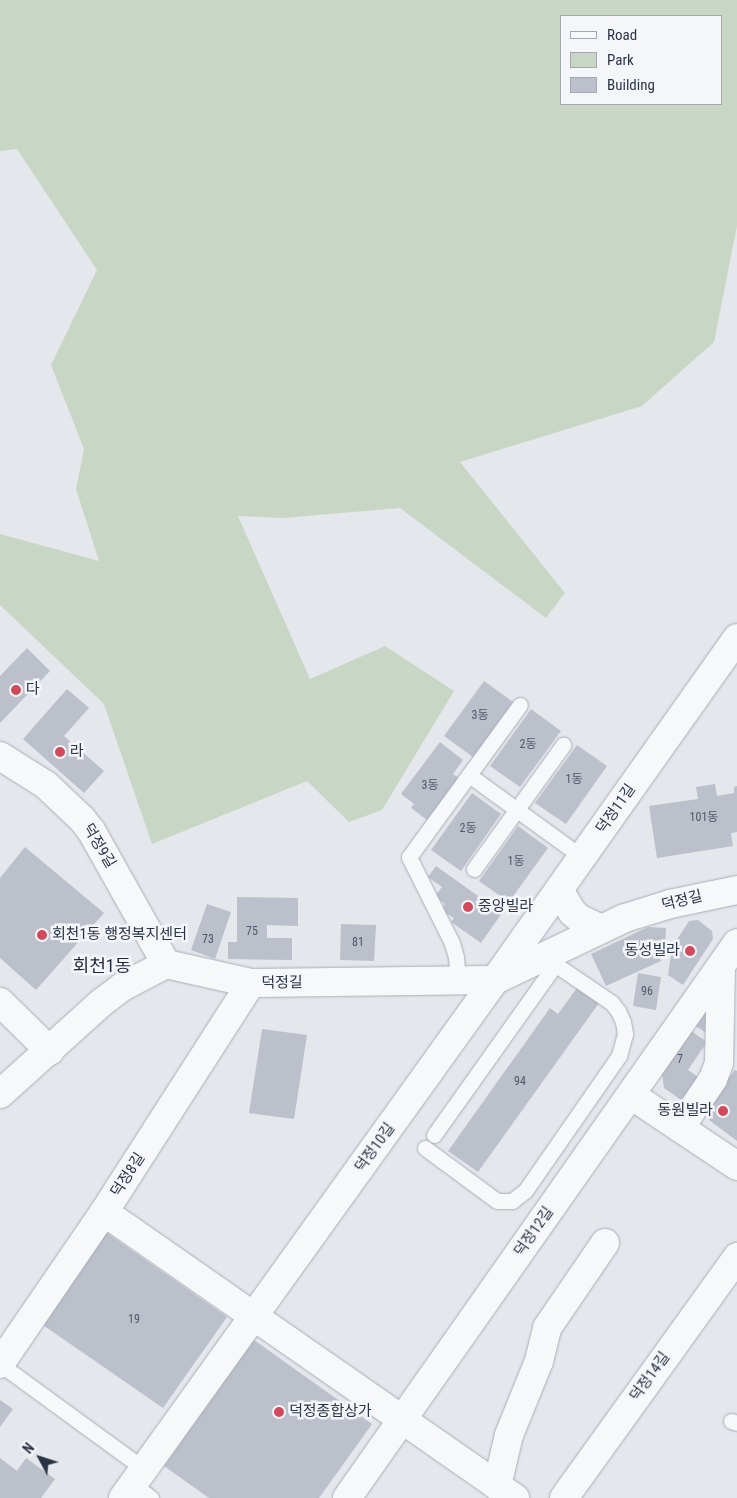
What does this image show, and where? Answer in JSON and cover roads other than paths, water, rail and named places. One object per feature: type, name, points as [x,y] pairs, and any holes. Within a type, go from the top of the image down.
[{"type":"street","name":"덕정11길","points":[[495,980],[737,638]]},
{"type":"street","name":"덕정9길","points":[[0,756],[46,785],[82,819],[92,832],[166,964]]},
{"type":"street","points":[[559,890],[572,912],[580,919],[601,929]]},
{"type":"street","name":"덕정길","points":[[166,964],[251,983],[495,980],[549,961],[601,929],[625,918],[670,904],[737,890]]},
{"type":"street","name":"덕정12길","points":[[347,1498],[737,943]]},
{"type":"street","points":[[0,1094],[114,992],[166,964]]},
{"type":"street","points":[[680,1128],[713,1080],[719,1063],[721,966]]},
{"type":"street","name":"덕정10길","points":[[138,1487],[254,1317],[495,980]]},
{"type":"street","name":"덕정8길","points":[[0,1364],[104,1212],[251,983]]},
{"type":"street","points":[[0,1002],[50,1050]]},
{"type":"street","points":[[631,1095],[737,1166]]},
{"type":"street","points":[[104,1212],[403,1420],[503,1494]]},
{"type":"street","points":[[503,1494],[509,1435],[536,1368],[547,1328],[605,1243]]},
{"type":"street","name":"덕정14길","points":[[564,1498],[737,1257]]},
{"type":"lane","points":[[458,980],[456,957],[452,943],[409,857],[520,705]]},
{"type":"lane","points":[[474,869],[563,745]]},
{"type":"lane","points":[[469,774],[582,857]]},
{"type":"lane","points":[[425,1148],[497,1201],[512,1201],[525,1191],[619,1056],[625,1034],[624,1022],[612,1004],[549,961],[434,1135]]},
{"type":"lane","points":[[0,1364],[138,1487]]},
{"type":"place","name":"다","points":[[16,690]]},
{"type":"place","name":"라","points":[[60,752]]},
{"type":"place","name":"중앙빌라","points":[[468,907]]},
{"type":"place","name":"회천1동 행정복지센터","points":[[42,935]]},
{"type":"place","name":"동성빌라","points":[[690,951]]},
{"type":"place","name":"동원빌라","points":[[723,1111]]},
{"type":"place","name":"덕정종합상가","points":[[279,1412]]},
{"type":"district","name":"회천1동","points":[[102,966]]}]
